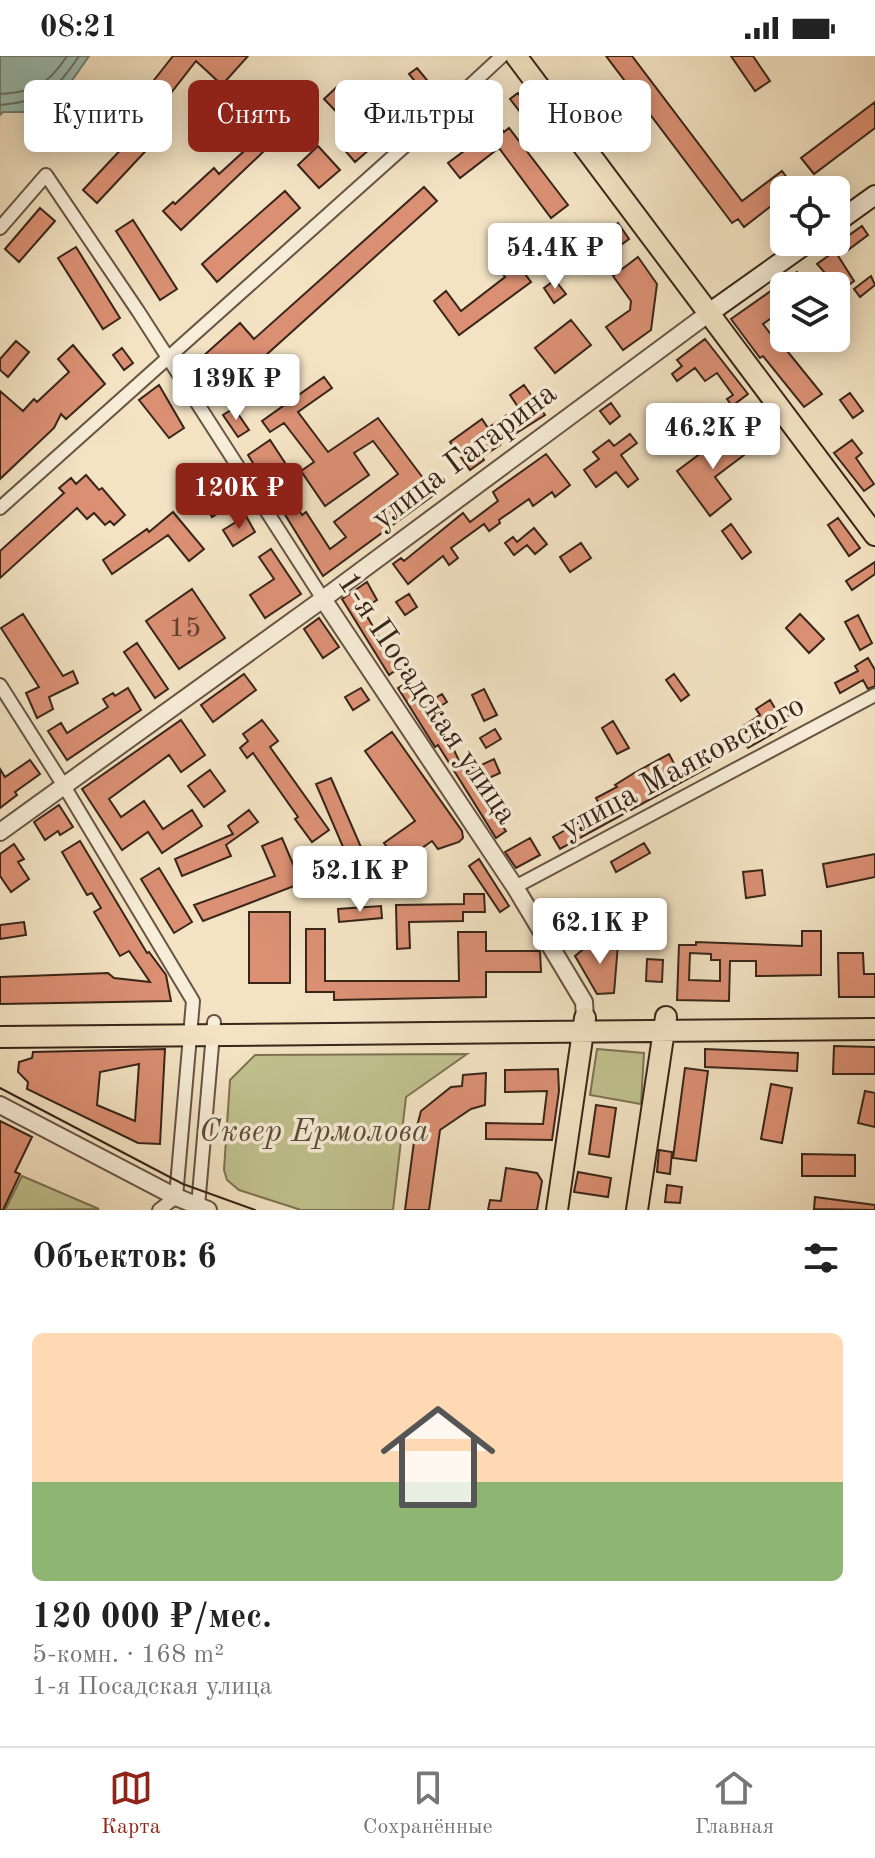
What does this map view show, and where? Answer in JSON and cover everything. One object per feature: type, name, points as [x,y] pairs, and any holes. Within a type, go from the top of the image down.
[{"type":"main road","points":[[516,56],[875,535]]},
{"type":"main road","points":[[850,213],[875,195]]},
{"type":"main road","name":"улица Гагарина","points":[[709,313],[789,256]]},
{"type":"main road","points":[[0,1023],[213,1029],[666,1024],[875,1017]]},
{"type":"main road","points":[[666,1024],[875,1029]]},
{"type":"main road","points":[[637,1210],[666,1024]]},
{"type":"main road","name":"1-я Посадская улица","points":[[557,1210],[584,1025]]},
{"type":"main road","points":[[0,1037],[192,1029]]},
{"type":"street","points":[[0,508],[502,56]]},
{"type":"street","name":"1-я Посадская улица","points":[[0,228],[46,175],[515,887],[584,1002],[584,1025]]},
{"type":"street","name":"улица Гагарина","points":[[0,832],[323,599],[709,313]]},
{"type":"street","points":[[0,685],[193,1001],[176,1197],[159,1210]]},
{"type":"street","name":"улица Маяковского","points":[[515,887],[875,695]]},
{"type":"street","points":[[0,1105],[176,1197],[203,1208],[213,1029]]},
{"type":"green space","points":[[597,1049],[644,1053],[641,1104],[590,1095]]},
{"type":"green space","name":"Сквер Ермолова","points":[[467,1054],[406,1097],[393,1210],[301,1210],[239,1190],[227,1180],[224,1170],[230,1080],[255,1055]]},
{"type":"green space","points":[[22,1176],[99,1209],[5,1210]]},
{"type":"water","points":[[0,56],[89,56],[72,80],[24,80],[24,112],[3,112],[0,115]]},
{"type":"building","points":[[173,56],[248,56],[226,80],[217,80],[196,61],[172,92],[172,80],[154,80]]},
{"type":"building","points":[[606,56],[632,56],[650,80],[624,80]]},
{"type":"building","points":[[731,56],[753,56],[770,81],[755,91]]},
{"type":"building","points":[[417,68],[427,80],[414,80],[409,74]]},
{"type":"building","points":[[651,81],[742,201],[770,180],[770,207],[744,227],[738,219],[732,223],[651,116]]},
{"type":"building","points":[[335,89],[335,110],[324,99]]},
{"type":"building","points":[[518,93],[519,111],[510,99]]},
{"type":"building","points":[[875,102],[875,128],[814,174],[801,158]]},
{"type":"building","points":[[509,128],[519,141],[519,152],[527,152],[568,205],[551,218],[502,152],[503,131]]},
{"type":"building","points":[[319,147],[340,170],[319,188],[298,165],[312,152],[319,152]]},
{"type":"building","points":[[119,152],[145,152],[97,203],[83,190]]},
{"type":"building","points":[[243,152],[263,152],[181,230],[163,211],[214,168],[219,174]]},
{"type":"building","points":[[346,152],[366,152],[355,162]]},
{"type":"building","points":[[463,152],[494,152],[460,178],[448,163]]},
{"type":"building","points":[[424,187],[437,201],[235,383],[231,378],[224,383],[201,358],[240,323],[254,339]]},
{"type":"building","points":[[285,191],[300,208],[217,282],[202,264]]},
{"type":"building","points":[[40,208],[55,221],[19,262],[5,249]]},
{"type":"building","points":[[133,220],[177,289],[160,300],[116,231]]},
{"type":"building","points":[[618,223],[629,239],[618,247],[607,231]]},
{"type":"building","points":[[862,226],[868,235],[850,248],[850,235]]},
{"type":"building","points":[[76,247],[120,318],[103,329],[58,258]]},
{"type":"building","points":[[505,247],[531,282],[459,335],[434,301],[446,291],[461,311],[505,277],[491,258]]},
{"type":"building","points":[[593,248],[604,264],[589,274],[578,258]]},
{"type":"building","points":[[828,256],[838,256],[848,272],[824,272],[817,264]]},
{"type":"building","points":[[638,257],[657,284],[651,330],[623,350],[606,327],[630,310],[631,301],[613,276]]},
{"type":"building","points":[[871,276],[875,285],[860,297],[854,289]]},
{"type":"building","points":[[555,280],[566,294],[554,303],[544,288]]},
{"type":"building","points":[[770,292],[770,319],[763,324],[770,333],[770,352],[788,352],[822,394],[804,407],[763,356],[760,358],[731,319]]},
{"type":"building","points":[[571,320],[591,345],[555,373],[535,348]]},
{"type":"building","points":[[705,339],[748,394],[732,406],[727,399],[733,395],[717,373],[705,381],[695,368],[677,381],[672,374],[682,366],[677,360]]},
{"type":"building","points":[[16,341],[29,352],[8,377],[0,370],[0,359]]},
{"type":"building","points":[[73,345],[105,384],[66,419],[61,414],[54,428],[0,479],[0,391],[23,411],[69,372],[58,359]]},
{"type":"building","points":[[122,348],[133,363],[124,370],[113,355]]},
{"type":"building","points":[[324,377],[332,388],[298,412],[328,452],[378,418],[435,494],[323,576],[248,455],[270,440],[291,472],[280,480],[302,515],[306,512],[330,549],[346,537],[334,522],[398,474],[373,441],[354,453],[369,475],[325,506],[301,471],[314,462],[284,423],[270,432],[262,421]]},
{"type":"building","points":[[159,385],[184,428],[169,438],[139,400]]},
{"type":"building","points":[[524,385],[545,415],[499,444],[470,470],[450,442],[482,419],[488,428],[518,407],[510,395]]},
{"type":"building","points":[[850,393],[863,411],[853,418],[840,400]]},
{"type":"building","points":[[611,403],[620,416],[610,424],[600,411]]},
{"type":"building","points":[[234,408],[249,430],[238,437],[223,415]]},
{"type":"building","points":[[732,430],[742,443],[746,440],[752,449],[715,477],[731,499],[710,516],[677,471]]},
{"type":"building","points":[[630,434],[637,443],[621,455],[638,479],[628,487],[616,472],[596,487],[584,470],[599,459],[593,452],[609,440],[614,446]]},
{"type":"building","points":[[852,440],[862,453],[856,458],[874,484],[864,491],[834,453]]},
{"type":"building","points":[[546,454],[570,485],[555,497],[552,492],[533,506],[529,499],[489,531],[484,524],[451,548],[458,558],[449,565],[443,556],[408,584],[393,564],[401,558],[404,561],[463,513],[470,522],[498,501],[493,492]]},
{"type":"building","points":[[221,473],[237,501],[212,517],[205,505],[214,500],[203,485]]},
{"type":"building","points":[[86,475],[125,515],[114,525],[110,521],[105,525],[94,513],[87,519],[77,508],[0,578],[0,551],[64,493],[59,488],[71,478],[76,484]]},
{"type":"building","points":[[173,512],[204,549],[189,561],[168,535],[112,574],[103,560],[147,529],[149,532]]},
{"type":"building","points":[[246,516],[255,532],[233,546],[223,530]]},
{"type":"building","points":[[838,518],[860,548],[849,556],[828,525]]},
{"type":"building","points":[[731,524],[751,552],[742,559],[722,531]]},
{"type":"building","points":[[534,528],[547,544],[535,554],[527,545],[514,555],[505,543],[513,537],[517,542]]},
{"type":"building","points":[[581,543],[591,558],[570,572],[560,557]]},
{"type":"building","points":[[271,549],[301,594],[265,618],[250,595],[274,579],[259,557]]},
{"type":"building","points":[[875,562],[875,574],[852,590],[846,581]]},
{"type":"building","points":[[367,582],[377,600],[363,609],[380,639],[384,637],[403,665],[389,675],[342,599]]},
{"type":"building","points":[[192,589],[225,638],[179,669],[146,621]]},
{"type":"building","points":[[409,594],[417,607],[405,615],[396,602]]},
{"type":"building","points":[[23,614],[63,676],[73,671],[78,683],[49,697],[53,709],[37,718],[26,693],[39,687],[1,628]]},
{"type":"building","points":[[800,614],[824,639],[809,653],[786,628]]},
{"type":"building","points":[[858,615],[872,643],[860,650],[845,622]]},
{"type":"building","points":[[319,618],[339,647],[323,658],[304,629]]},
{"type":"building","points":[[137,643],[168,689],[155,698],[124,652]]},
{"type":"building","points":[[868,658],[875,670],[875,686],[868,689],[863,680],[840,693],[835,683],[858,671],[855,666]]},
{"type":"building","points":[[244,674],[256,690],[213,722],[201,705]]},
{"type":"building","points":[[674,674],[689,695],[681,701],[666,680]]},
{"type":"building","points":[[406,683],[422,706],[442,694],[447,702],[439,707],[452,729],[441,735],[451,752],[454,750],[462,767],[469,763],[473,769],[494,759],[500,773],[478,783],[495,807],[491,810],[506,831],[496,838],[398,688]]},
{"type":"building","points":[[128,688],[141,710],[67,760],[48,731],[61,723],[67,733],[108,707],[103,699]]},
{"type":"building","points":[[361,688],[369,700],[353,710],[345,697]]},
{"type":"building","points":[[484,689],[497,715],[484,721],[472,695]]},
{"type":"building","points":[[798,699],[803,709],[782,720],[786,726],[748,748],[737,730],[760,715],[756,709],[770,700],[776,710]]},
{"type":"building","points":[[181,720],[205,755],[181,772],[169,755],[109,799],[121,817],[144,801],[163,829],[192,810],[202,826],[162,853],[148,832],[122,850],[82,789]]},
{"type":"building","points":[[262,720],[278,741],[270,747],[329,830],[312,842],[253,753],[247,758],[240,748],[248,741],[243,734]]},
{"type":"building","points":[[613,721],[629,748],[617,754],[602,728]]},
{"type":"building","points":[[495,729],[501,739],[486,748],[480,738]]},
{"type":"building","points":[[392,732],[462,831],[463,838],[438,849],[432,841],[399,864],[384,843],[415,821],[365,751]]},
{"type":"building","points":[[669,754],[678,771],[703,757],[709,767],[560,849],[553,837],[602,809],[596,798]]},
{"type":"building","points":[[30,760],[40,774],[15,792],[17,795],[0,808],[0,769],[5,777]]},
{"type":"building","points":[[210,770],[225,791],[204,807],[188,786]]},
{"type":"building","points":[[331,778],[367,861],[352,868],[316,784]]},
{"type":"building","points":[[59,805],[73,827],[60,835],[58,831],[45,840],[34,822]]},
{"type":"building","points":[[249,810],[258,822],[226,845],[231,856],[182,876],[175,859],[233,834],[228,826]]},
{"type":"building","points":[[282,838],[295,869],[309,863],[315,878],[203,921],[194,905],[275,876],[262,846]]},
{"type":"building","points":[[530,838],[540,855],[516,868],[505,852]]},
{"type":"building","points":[[80,841],[147,953],[166,975],[171,1001],[0,1004],[0,977],[108,973],[114,978],[150,982],[129,951],[120,956],[94,912],[101,908],[92,893],[87,895],[62,852]]},
{"type":"building","points":[[644,843],[650,853],[616,872],[611,862]]},
{"type":"building","points":[[14,844],[24,859],[18,862],[29,879],[11,892],[0,876],[0,854]]},
{"type":"building","points":[[875,854],[875,877],[827,887],[823,864]]},
{"type":"building","points":[[479,859],[509,906],[500,912],[469,866]]},
{"type":"building","points":[[159,868],[192,922],[174,933],[141,879]]},
{"type":"building","points":[[762,870],[765,895],[746,898],[743,872]]},
{"type":"building","points":[[464,894],[484,894],[485,912],[463,912],[463,921],[409,922],[410,948],[397,949],[396,905],[464,904]]},
{"type":"building","points":[[381,906],[382,918],[339,922],[338,909]]},
{"type":"building","points":[[249,912],[290,912],[290,983],[249,983]]},
{"type":"building","points":[[24,922],[26,935],[0,939],[0,925]]},
{"type":"building","points":[[306,929],[325,929],[325,981],[459,981],[458,932],[486,932],[486,951],[540,951],[541,972],[486,972],[486,997],[334,1000],[334,992],[306,992]]},
{"type":"building","points":[[802,931],[821,931],[821,975],[756,976],[756,961],[730,961],[729,1001],[677,1000],[679,945],[696,945],[696,942],[802,946]],"holes":[[[690,953],[711,954],[711,960],[720,960],[720,981],[689,980]]]},
{"type":"building","points":[[592,942],[618,944],[614,993],[597,994],[575,956]]},
{"type":"building","points":[[838,953],[863,953],[864,974],[875,974],[875,997],[839,997]]},
{"type":"building","points":[[647,959],[663,960],[662,982],[646,981]]},
{"type":"building","points":[[834,1046],[875,1047],[875,1074],[833,1074]]},
{"type":"building","points":[[165,1049],[160,1144],[138,1143],[27,1089],[28,1082],[18,1072],[19,1062],[32,1058],[33,1052]],"holes":[[[139,1064],[135,1121],[97,1105],[100,1072]]]},
{"type":"building","points":[[705,1049],[798,1053],[797,1071],[705,1067]]},
{"type":"building","points":[[685,1068],[708,1071],[696,1161],[673,1158]]},
{"type":"building","points":[[558,1069],[559,1091],[552,1140],[486,1139],[486,1123],[543,1124],[547,1091],[505,1092],[505,1070]]},
{"type":"building","points":[[486,1073],[485,1105],[471,1109],[440,1130],[429,1210],[405,1210],[421,1111],[451,1087],[462,1086],[463,1075]]},
{"type":"building","points":[[771,1084],[792,1088],[782,1143],[761,1139]]},
{"type":"building","points":[[865,1091],[875,1093],[875,1127],[858,1123]]},
{"type":"building","points":[[596,1105],[616,1108],[609,1157],[589,1154]]},
{"type":"building","points":[[0,1121],[32,1137],[15,1172],[20,1174],[3,1210],[0,1210]]},
{"type":"building","points":[[659,1150],[672,1152],[670,1174],[657,1172]]},
{"type":"building","points":[[802,1154],[855,1155],[855,1176],[802,1176]]},
{"type":"building","points":[[506,1168],[537,1173],[542,1181],[537,1210],[488,1210],[490,1200],[501,1201]]},
{"type":"building","points":[[578,1172],[611,1178],[608,1197],[574,1192]]},
{"type":"building","points":[[667,1185],[682,1187],[680,1203],[665,1202]]},
{"type":"building","points":[[815,1197],[875,1205],[875,1210],[814,1209]]},
{"type":"tram line","points":[[0,1088],[183,1184],[255,1210]]}]
